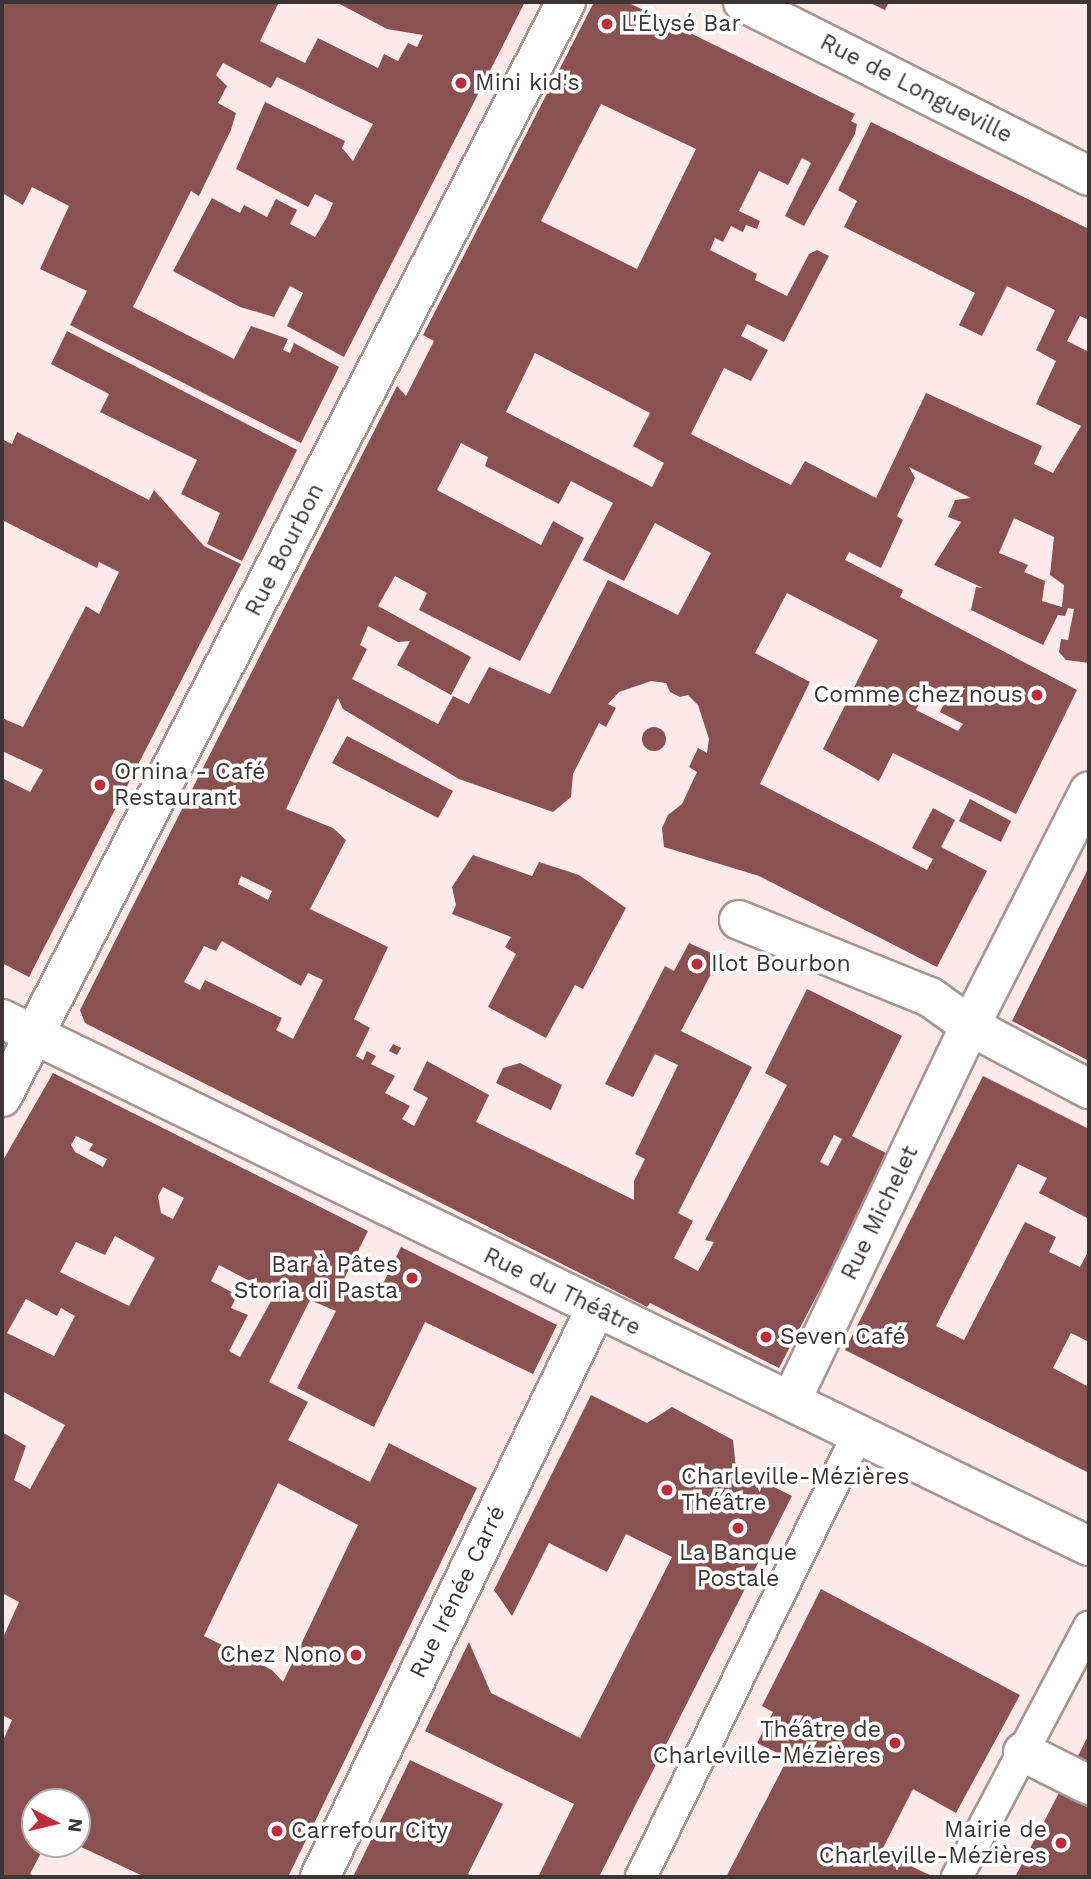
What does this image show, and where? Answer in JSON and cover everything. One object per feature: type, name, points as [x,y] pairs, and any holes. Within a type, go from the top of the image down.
[{"type":"street","name":"Rue Bourbon","points":[[2,1097],[36,1037],[566,2]]},
{"type":"street","name":"Rue de Longueville","points":[[743,2],[1089,176]]},
{"type":"street","name":"Rue Michelet","points":[[790,1401],[970,1026],[1089,791]]},
{"type":"street","points":[[738,920],[930,997],[970,1026],[1089,1088]]},
{"type":"street","name":"Rue du Théâtre","points":[[2,1020],[1089,1546]]},
{"type":"street","name":"Rue Irénée Carré","points":[[320,1877],[596,1308]]},
{"type":"street","points":[[1023,1752],[1089,1786]]},
{"type":"lane","points":[[641,1877],[858,1435]]},
{"type":"lane","points":[[957,1877],[1089,1626]]},
{"type":"building","points":[[2,2],[279,2],[260,41],[305,63],[318,38],[378,68],[384,54],[398,61],[408,43],[417,47],[423,35],[387,29],[336,2],[525,2],[344,357],[287,326],[303,293],[290,286],[274,317],[240,307],[173,271],[212,198],[240,213],[244,205],[267,217],[276,199],[297,210],[290,224],[315,237],[327,217],[333,203],[315,194],[308,207],[236,169],[265,102],[345,141],[342,148],[353,161],[373,124],[277,77],[271,88],[223,63],[216,75],[227,86],[218,103],[236,113],[231,130],[199,196],[191,191],[133,307],[234,359],[251,326],[288,339],[283,350],[290,353],[294,343],[339,367],[301,443],[70,325],[87,291],[40,269],[69,206],[32,187],[23,205],[2,193]]},
{"type":"building","points":[[594,2],[627,2],[855,114],[851,121],[857,124],[855,134],[804,226],[785,216],[811,163],[802,158],[788,185],[759,171],[739,211],[760,221],[757,229],[746,225],[743,232],[731,226],[723,242],[715,238],[710,250],[757,274],[755,280],[787,296],[809,254],[817,250],[829,256],[784,342],[747,324],[741,336],[768,350],[751,381],[724,368],[691,434],[791,485],[805,461],[876,498],[926,393],[1042,446],[1034,464],[1053,473],[1081,426],[1036,404],[1056,361],[1036,350],[1055,310],[1007,286],[982,336],[959,325],[975,293],[844,227],[857,201],[838,190],[871,122],[1089,229],[1089,320],[1080,316],[1067,341],[1089,352],[1089,663],[1066,660],[1059,652],[1061,639],[1068,640],[1074,609],[1068,608],[1065,616],[1058,615],[1043,645],[971,610],[976,587],[983,588],[934,565],[961,522],[948,517],[955,500],[971,498],[909,467],[915,478],[897,516],[903,520],[881,568],[849,552],[845,560],[903,590],[900,597],[1077,690],[1016,814],[893,753],[879,781],[823,749],[878,640],[787,593],[755,653],[810,682],[760,784],[927,870],[933,859],[912,848],[933,808],[955,820],[941,847],[987,871],[937,967],[759,876],[664,847],[662,828],[668,815],[682,804],[697,772],[689,767],[698,748],[707,753],[709,739],[698,705],[688,695],[680,697],[670,692],[666,683],[651,681],[619,692],[608,704],[616,708],[606,727],[599,723],[573,774],[571,797],[553,812],[459,779],[343,709],[338,698],[286,809],[333,828],[346,840],[310,909],[388,947],[354,1019],[370,1028],[356,1056],[363,1060],[367,1051],[376,1056],[371,1064],[395,1076],[385,1093],[410,1106],[402,1119],[414,1126],[428,1098],[413,1090],[427,1061],[489,1095],[476,1122],[634,1200],[634,1181],[645,1159],[635,1154],[678,1065],[655,1054],[633,1097],[605,1084],[665,966],[674,971],[689,943],[720,957],[681,1031],[752,1067],[678,1213],[693,1221],[674,1258],[698,1271],[714,1242],[705,1240],[787,1085],[765,1073],[807,989],[902,1036],[852,1136],[890,1155],[779,1368],[650,1303],[647,1307],[85,1023],[80,1010],[397,386],[406,396],[434,341],[423,335]],"holes":[[[601,104],[696,149],[637,269],[541,221]],[[535,353],[650,413],[633,446],[664,463],[652,487],[506,412]],[[461,443],[488,457],[485,466],[559,504],[571,481],[613,503],[583,560],[624,581],[655,523],[711,553],[678,615],[608,580],[550,694],[489,667],[469,704],[453,696],[438,724],[352,679],[367,649],[360,645],[368,626],[398,642],[410,641],[397,665],[451,695],[471,657],[378,606],[395,576],[427,593],[419,610],[520,661],[584,538],[553,521],[541,545],[437,490]],[[1014,518],[1054,537],[1050,575],[1064,585],[1062,607],[1042,601],[1045,581],[1024,572],[1028,565],[999,553]],[[928,685],[948,695],[940,712],[963,724],[958,731],[916,710]],[[241,876],[272,891],[268,900],[238,884]],[[222,941],[301,986],[308,973],[323,980],[293,1039],[276,1030],[282,1018],[205,980],[200,990],[184,982],[204,946],[216,951]],[[834,1135],[842,1139],[828,1166],[820,1162]]]},
{"type":"building","points":[[868,2],[889,2],[885,10]]},
{"type":"building","points":[[67,331],[297,450],[242,561],[207,544],[220,513],[181,494],[197,460],[100,412],[109,394],[51,364]]},
{"type":"building","points":[[17,432],[149,500],[154,490],[204,546],[241,564],[29,977],[2,963],[2,778],[30,792],[43,770],[2,751],[2,718],[23,727],[86,606],[99,614],[119,572],[99,562],[97,568],[2,520],[2,439],[12,444]]},
{"type":"building","points":[[654,727],[663,730],[666,739],[663,748],[654,751],[645,748],[642,739],[645,730]]},
{"type":"building","points":[[347,736],[453,791],[438,818],[332,763]]},
{"type":"building","points":[[970,799],[1011,821],[1001,842],[959,821]]},
{"type":"building","points":[[473,855],[532,876],[539,862],[579,875],[626,908],[583,989],[575,985],[546,1038],[488,1007],[516,954],[505,947],[511,937],[452,914],[456,905],[452,887]]},
{"type":"building","points":[[1089,867],[1089,1061],[1012,1021]]},
{"type":"building","points":[[393,1044],[401,1048],[397,1055],[389,1051]]},
{"type":"building","points":[[520,1063],[562,1085],[551,1110],[496,1083],[503,1068]]},
{"type":"building","points":[[53,1073],[368,1231],[343,1281],[376,1298],[401,1247],[557,1325],[533,1374],[425,1322],[374,1427],[297,1388],[336,1311],[310,1300],[269,1382],[308,1402],[288,1440],[370,1482],[389,1443],[477,1488],[288,1877],[145,1877],[91,1852],[91,1788],[21,1788],[21,1858],[38,1858],[30,1874],[37,1877],[2,1877],[2,1743],[12,1720],[2,1715],[2,1640],[19,1602],[2,1593],[2,1432],[26,1446],[14,1480],[30,1489],[65,1425],[2,1391],[2,1162]],"holes":[[[76,1136],[93,1144],[89,1150],[107,1159],[103,1167],[75,1152],[71,1145]],[[163,1187],[184,1198],[173,1219],[161,1213],[158,1196]],[[115,1236],[155,1258],[129,1306],[60,1272],[76,1242],[105,1255]],[[219,1265],[275,1294],[240,1357],[229,1351],[248,1315],[231,1308],[237,1295],[211,1281]],[[26,1299],[57,1316],[61,1308],[75,1316],[54,1356],[7,1333]],[[278,1483],[358,1525],[283,1682],[272,1670],[204,1636]]]},
{"type":"building","points":[[983,1076],[1089,1129],[1089,1219],[1039,1193],[1047,1178],[1018,1164],[936,1326],[964,1340],[1025,1222],[1056,1237],[1049,1252],[1080,1267],[1089,1250],[1089,1342],[1071,1333],[1053,1368],[1089,1387],[1089,1473],[845,1350]]},
{"type":"building","points":[[591,1395],[647,1423],[672,1407],[733,1440],[736,1468],[792,1496],[599,1877],[538,1877],[574,1804],[425,1731],[469,1642],[491,1693],[580,1738],[672,1557],[626,1534],[607,1572],[549,1543],[512,1616],[494,1590]]},
{"type":"building","name":"Théâtre de Charleville-Mézières","points":[[821,1589],[1020,1695],[956,1813],[913,1789],[881,1852],[934,1877],[726,1877],[788,1758],[757,1743],[773,1712],[762,1706]]},
{"type":"building","points":[[1089,1734],[1089,1772],[1074,1764]]},
{"type":"building","points":[[410,1760],[503,1804],[468,1874],[474,1877],[353,1877]]},
{"type":"building","name":"Mairie de Charleville-Mézières","points":[[1059,1793],[1089,1808],[1089,1877],[1015,1877]]},
{"type":"place","name":"L'Élysé Bar","points":[[607,24]]},
{"type":"place","name":"Mini kid's","points":[[461,83]]},
{"type":"place","name":"Comme chez nous","points":[[1037,695]]},
{"type":"place","name":"Ornina - Café Restaurant","points":[[100,785]]},
{"type":"place","name":"Ilot Bourbon","points":[[697,964]]},
{"type":"place","name":"Bar à Pâtes Storia di Pasta","points":[[412,1278]]},
{"type":"place","name":"Seven Café","points":[[766,1337]]},
{"type":"place","name":"Charleville-Mézières Théâtre","points":[[667,1490]]},
{"type":"place","name":"La Banque Postale","points":[[738,1528]]},
{"type":"place","name":"Chez Nono","points":[[356,1655]]},
{"type":"place","name":"Théâtre de Charleville-Mézières","points":[[895,1743]]},
{"type":"place","name":"Carrefour City","points":[[277,1831]]},
{"type":"place","name":"Mairie de Charleville-Mézières","points":[[1061,1843]]}]
